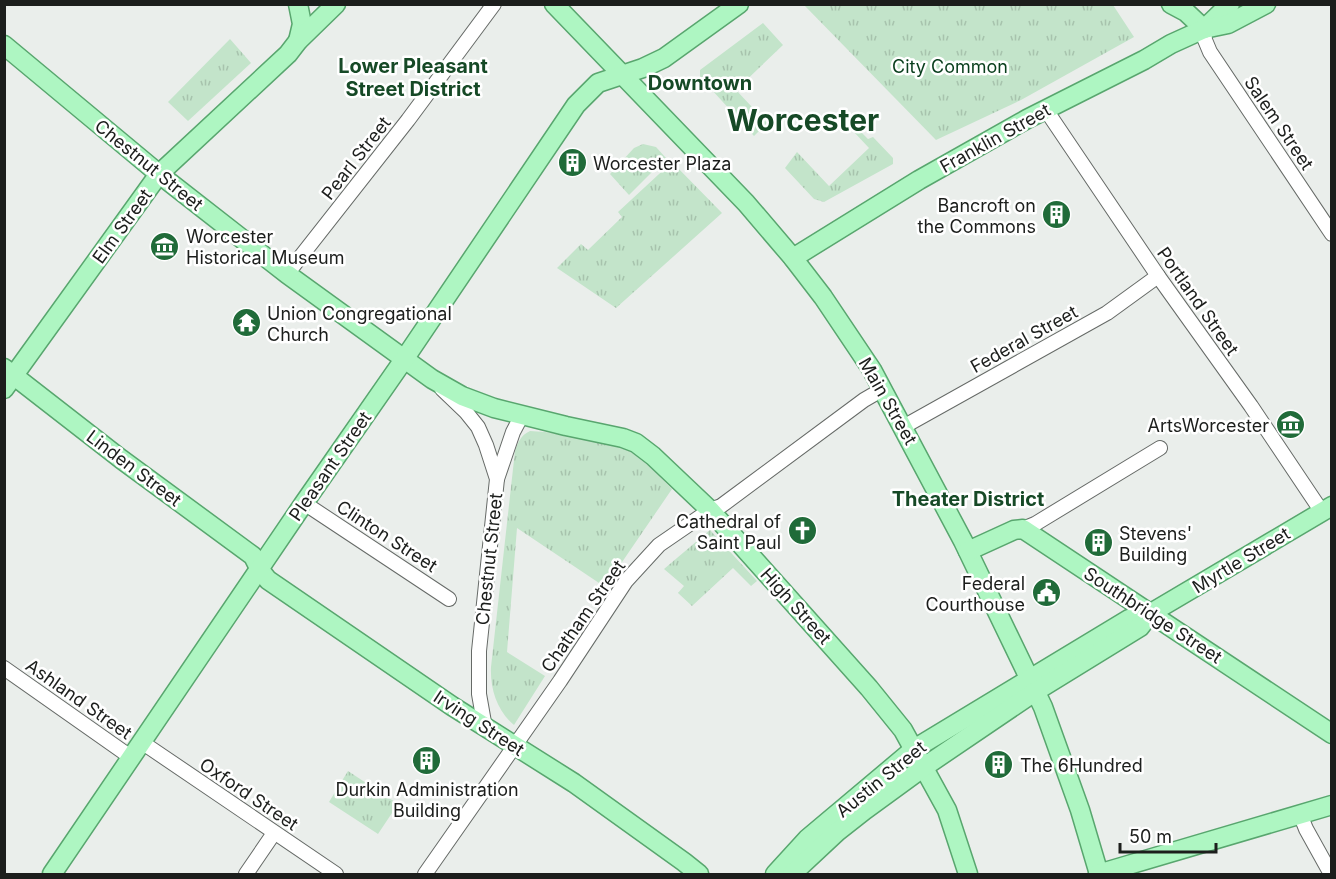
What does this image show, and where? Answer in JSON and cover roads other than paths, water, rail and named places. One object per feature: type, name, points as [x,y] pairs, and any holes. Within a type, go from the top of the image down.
[{"type":"main road","points":[[298,4],[302,24],[298,41]]},
{"type":"main road","name":"Elm Street","points":[[8,377],[159,174],[288,54],[336,4]]},
{"type":"main road","name":"Main Street","points":[[554,4],[746,203],[823,297],[872,370],[968,551],[1047,715],[1077,800],[1098,874]]},
{"type":"main road","name":"Pleasant Street","points":[[52,874],[576,105],[598,82],[643,68],[664,58],[740,4]]},
{"type":"main road","points":[[1171,4],[1186,12],[1204,29]]},
{"type":"main road","name":"Franklin Street","points":[[1204,29],[1230,4]]},
{"type":"main road","name":"Franklin Street","points":[[793,258],[938,170],[1046,110],[1171,44],[1204,29],[1228,24],[1266,4]]},
{"type":"main road","name":"Chestnut Street","points":[[4,45],[159,174],[287,274],[432,379]]},
{"type":"main road","name":"Linden Street","points":[[8,377],[253,556],[260,570]]},
{"type":"main road","name":"High Street","points":[[432,379],[462,396],[494,408],[623,438],[636,443],[653,456],[710,510],[869,688],[903,730],[947,810],[968,874]]},
{"type":"main road","name":"Myrtle Street","points":[[1033,685],[1140,627],[1151,613],[1327,509]]},
{"type":"main road","points":[[968,551],[1014,530],[1023,529]]},
{"type":"main road","name":"Southbridge Street","points":[[1023,529],[1332,734]]},
{"type":"main road","name":"Irving Street","points":[[260,570],[277,587],[485,728],[574,783],[699,874]]},
{"type":"main road","name":"Austin Street","points":[[776,874],[807,839],[914,749],[1033,685]]},
{"type":"main road","name":"Austin Street","points":[[792,874],[837,832],[865,810],[1033,685]]},
{"type":"main road","points":[[1098,874],[1332,805]]},
{"type":"street","name":"Pearl Street","points":[[287,274],[408,120],[494,4]]},
{"type":"street","name":"Salem Street","points":[[1204,29],[1205,40],[1210,51],[1332,234]]},
{"type":"street","name":"Portland Street","points":[[1046,110],[1158,276],[1327,509]]},
{"type":"street","name":"Federal Street","points":[[903,427],[1107,313],[1158,276]]},
{"type":"street","name":"Chestnut Street","points":[[432,379],[478,427],[497,479],[479,651],[479,694],[485,728]]},
{"type":"street","name":"Chatham Street","points":[[425,874],[565,673],[626,580],[659,545],[710,510],[721,506],[864,400],[883,389]]},
{"type":"street","points":[[497,479],[513,432],[522,416]]},
{"type":"street","points":[[1023,529],[1035,524],[1160,448]]},
{"type":"street","name":"Clinton Street","points":[[304,503],[449,599]]},
{"type":"street","name":"Ashland Street","points":[[4,669],[132,758]]},
{"type":"street","name":"Oxford Street","points":[[143,743],[336,874]]},
{"type":"street","points":[[1300,814],[1331,874]]},
{"type":"street","points":[[246,874],[274,833]]},
{"type":"place","name":"Worcester Plaza","points":[[572,163]]},
{"type":"place","name":"Bancroft on the Commons","points":[[1057,215]]},
{"type":"place","name":"Worcester Historical Museum","points":[[165,246]]},
{"type":"place","name":"Union Congregational Church","points":[[246,323]]},
{"type":"place","name":"ArtsWorcester","points":[[1290,425]]},
{"type":"place","name":"Cathedral of Saint Paul","points":[[802,531]]},
{"type":"place","name":"Stevens' Building","points":[[1098,543]]},
{"type":"place","name":"Federal Courthouse","points":[[1046,593]]},
{"type":"place","name":"Durkin Administration Building","points":[[427,760]]},
{"type":"place","name":"The 6Hundred","points":[[999,765]]},
{"type":"district","name":"Lower Pleasant Street District","points":[[413,78]]},
{"type":"district","name":"Downtown","points":[[700,83]]},
{"type":"district","name":"Worcester","points":[[803,120]]},
{"type":"district","name":"Theater District","points":[[968,499]]},
{"type":"park label","name":"City Common","points":[[950,66]]}]
